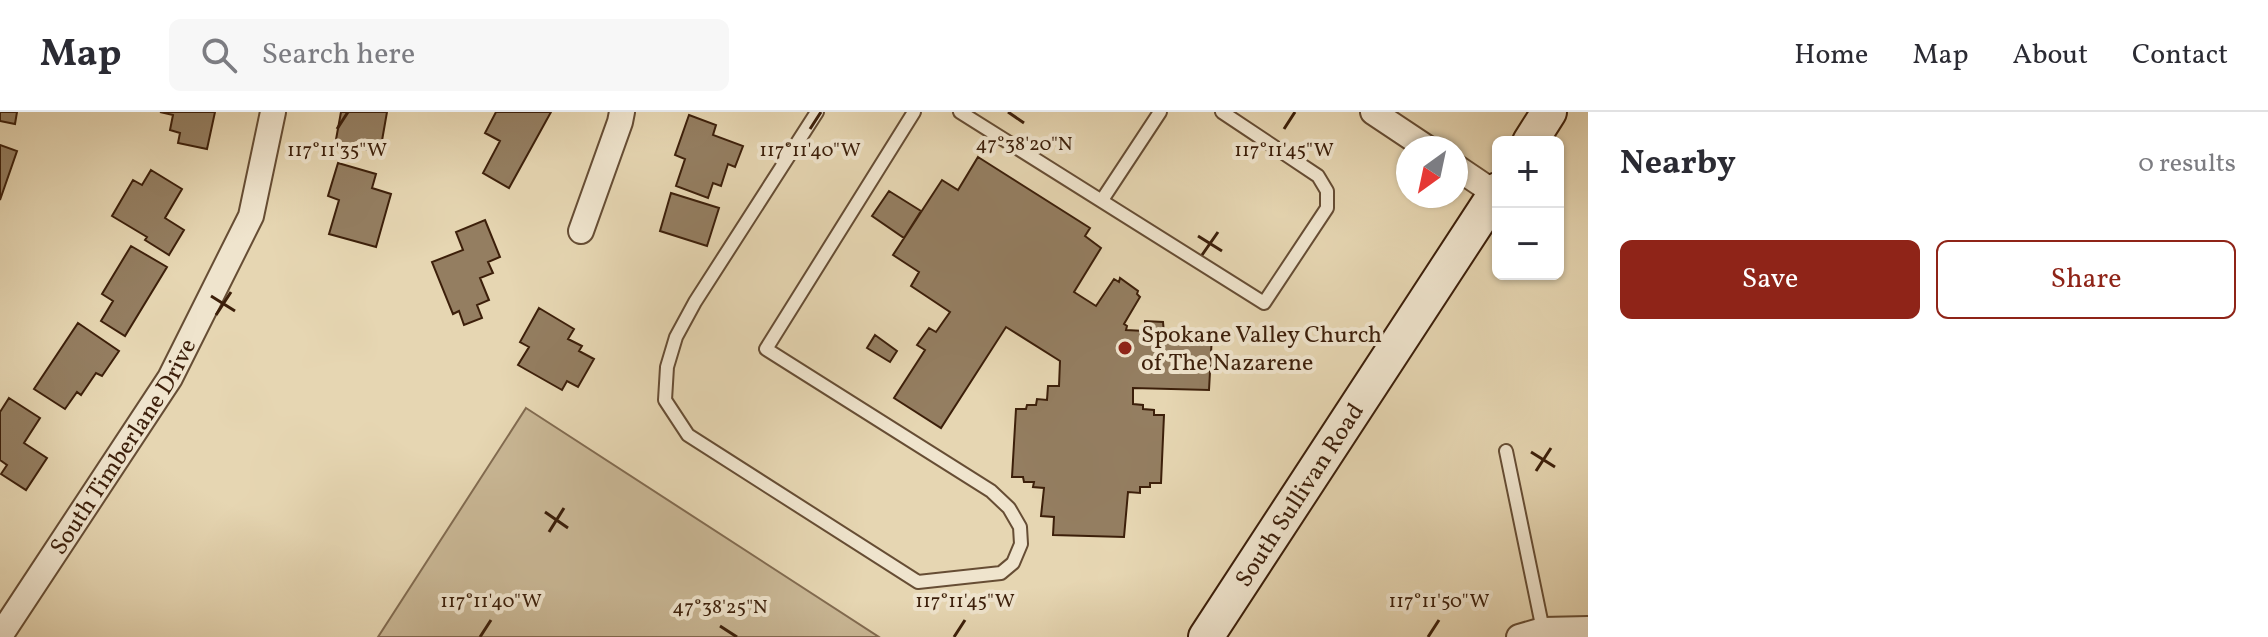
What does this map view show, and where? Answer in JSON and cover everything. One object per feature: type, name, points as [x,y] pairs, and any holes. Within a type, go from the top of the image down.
[{"type":"main road","points":[[1534,136],[1549,112]]},
{"type":"main road","name":"South Sullivan Road","points":[[1206,637],[1492,200]]},
{"type":"street","name":"South Timberlane Drive","points":[[0,636],[170,378],[251,216],[273,112]]},
{"type":"street","points":[[581,231],[622,112]]},
{"type":"street","points":[[1373,112],[1409,136]]},
{"type":"street","points":[[1468,174],[1492,189]]},
{"type":"street","points":[[1519,637],[1543,630],[1588,629]]},
{"type":"lane","points":[[817,112],[688,314],[676,337],[667,367],[665,400],[688,435],[918,582],[1001,573],[1013,563],[1021,544],[1020,527],[1009,508],[991,491],[766,349],[914,112]]},
{"type":"lane","points":[[960,112],[1264,303],[1327,208],[1327,191],[1318,176],[1222,112]]},
{"type":"lane","points":[[1102,200],[1160,112]]},
{"type":"lane","points":[[1506,451],[1543,630]]},
{"type":"shaded area","points":[[526,408],[879,637],[378,637]]},
{"type":"building","points":[[0,112],[17,112],[15,124],[0,121]]},
{"type":"building","points":[[160,112],[215,112],[207,149],[178,143],[180,133],[170,130],[173,115]]},
{"type":"building","points":[[341,112],[387,112],[380,152],[335,145]]},
{"type":"building","points":[[496,112],[551,112],[509,188],[483,173],[500,141],[485,133]]},
{"type":"building","points":[[689,115],[716,125],[713,135],[743,146],[735,167],[728,164],[721,186],[713,183],[708,198],[676,186],[685,159],[675,155]]},
{"type":"building","points":[[0,145],[17,151],[0,200]]},
{"type":"building","name":"Spokane Valley Church of The Nazarene","points":[[978,157],[1090,228],[1085,236],[1101,248],[1074,292],[1096,306],[1114,279],[1119,282],[1120,278],[1138,291],[1140,297],[1124,324],[1126,330],[1145,331],[1145,321],[1163,322],[1164,333],[1212,335],[1209,390],[1133,388],[1133,404],[1154,410],[1154,415],[1164,415],[1161,483],[1140,487],[1140,493],[1128,492],[1124,537],[1053,535],[1054,517],[1041,516],[1044,488],[1033,487],[1034,482],[1024,482],[1023,477],[1012,477],[1016,409],[1036,405],[1037,399],[1047,400],[1048,386],[1059,386],[1060,361],[1006,327],[941,428],[894,398],[925,350],[917,345],[929,328],[936,332],[950,312],[911,286],[919,272],[893,255],[942,180],[958,190]]},
{"type":"building","points":[[338,163],[376,174],[372,188],[391,194],[376,247],[329,234],[339,200],[328,196]]},
{"type":"building","points":[[151,170],[182,189],[165,218],[184,230],[169,255],[145,240],[147,237],[112,216],[133,180],[142,185]]},
{"type":"building","points":[[889,191],[921,211],[904,238],[872,216]]},
{"type":"building","points":[[671,193],[719,208],[707,246],[660,231]]},
{"type":"building","points":[[485,220],[500,257],[488,262],[493,273],[480,278],[489,300],[477,305],[482,318],[464,325],[459,311],[453,314],[432,262],[463,250],[456,232]]},
{"type":"building","points":[[131,246],[167,267],[125,336],[101,321],[113,301],[102,294]]},
{"type":"building","points":[[539,308],[574,329],[568,339],[582,346],[579,351],[594,359],[578,387],[567,381],[562,390],[518,365],[529,347],[520,342]]},
{"type":"building","points":[[78,323],[119,351],[102,376],[96,373],[81,395],[77,392],[65,409],[34,389]]},
{"type":"building","points":[[875,335],[897,351],[890,362],[867,348]]},
{"type":"building","points":[[9,398],[40,418],[24,443],[47,458],[26,490],[1,474],[7,465],[0,460],[0,412]]},
{"type":"place","name":"Spokane Valley Church of The Nazarene","points":[[1125,348]]}]
